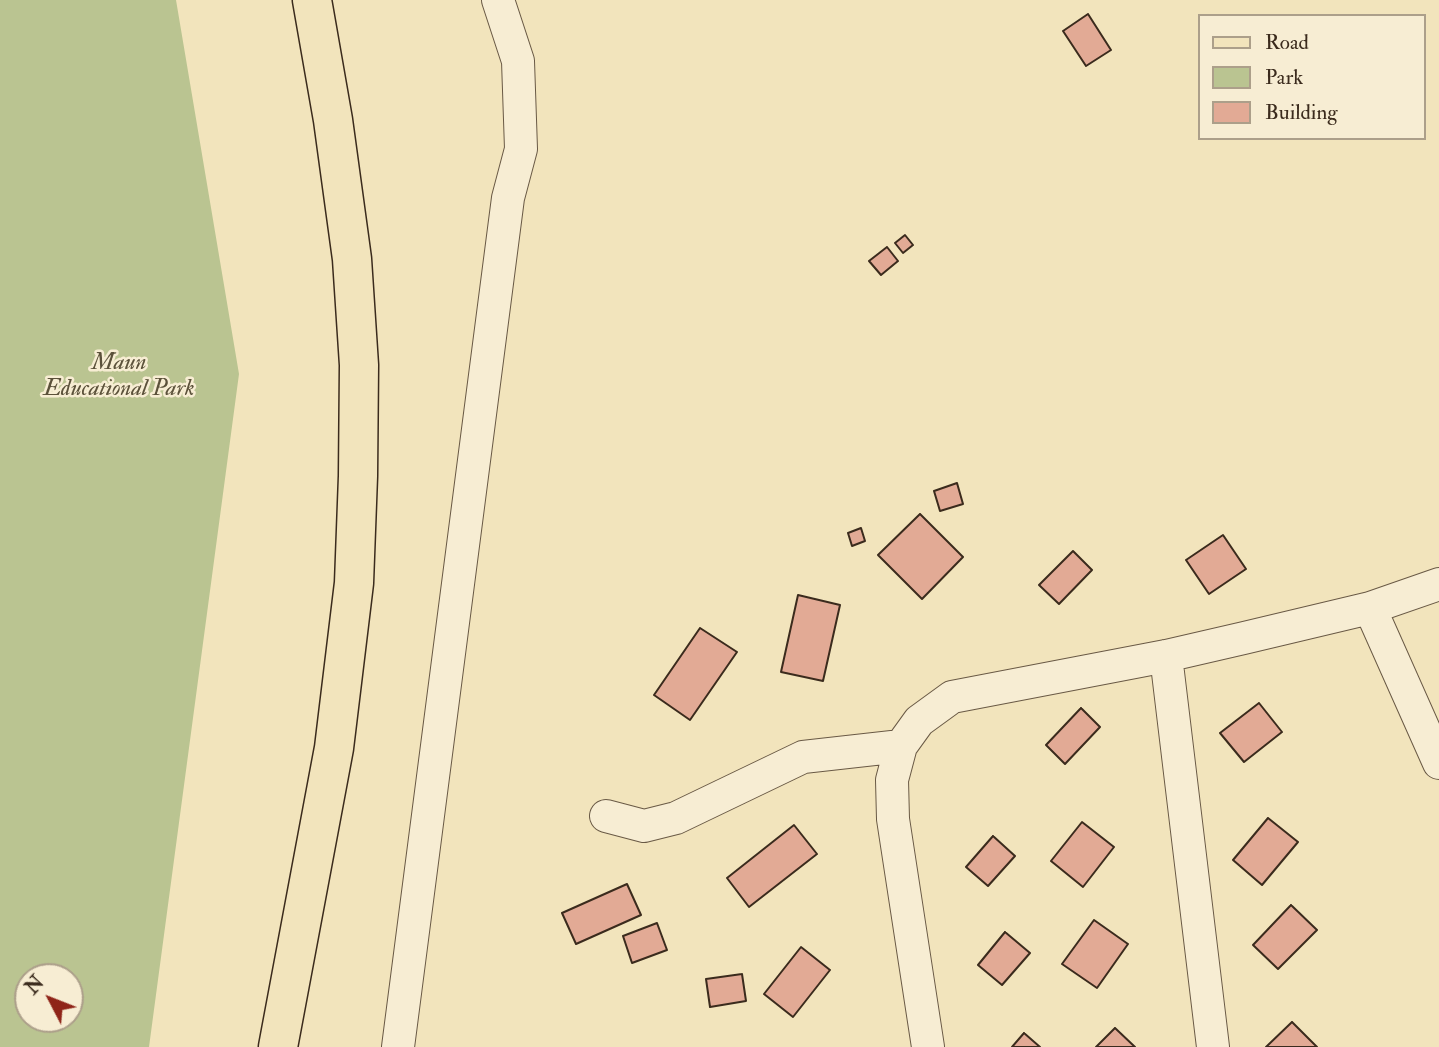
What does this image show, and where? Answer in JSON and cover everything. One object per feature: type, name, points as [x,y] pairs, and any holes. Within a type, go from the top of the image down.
[{"type":"main road","points":[[278,1047],[334,748],[354,583],[358,476],[359,365],[352,259],[333,120],[312,0]]},
{"type":"street","points":[[398,1047],[508,198],[521,149],[518,61],[498,0]]},
{"type":"street","points":[[928,1047],[893,819],[892,780],[901,746],[919,720],[952,697],[1166,656],[1370,608],[1439,584]]},
{"type":"street","points":[[1370,608],[1439,763]]},
{"type":"street","points":[[1166,656],[1213,1047]]},
{"type":"street","points":[[606,816],[644,825],[676,818],[803,757],[901,746]]},
{"type":"green space","name":"Maun Educational Park","points":[[0,0],[176,0],[239,374],[149,1047],[0,1047]]},
{"type":"building","points":[[1088,14],[1111,50],[1086,66],[1063,31]]},
{"type":"building","points":[[905,235],[913,245],[903,253],[895,243]]},
{"type":"building","points":[[887,247],[898,261],[881,275],[869,261]]},
{"type":"building","points":[[957,483],[963,504],[940,511],[934,491]]},
{"type":"building","points":[[920,514],[963,557],[922,599],[878,555]]},
{"type":"building","points":[[861,528],[865,541],[852,546],[848,533]]},
{"type":"building","points":[[1223,535],[1246,569],[1209,594],[1186,560]]},
{"type":"building","points":[[1073,551],[1092,570],[1059,604],[1039,585]]},
{"type":"building","points":[[798,595],[840,605],[823,681],[781,672]]},
{"type":"building","points":[[700,628],[737,652],[690,720],[654,695]]},
{"type":"building","points":[[1259,703],[1282,732],[1244,762],[1220,733]]},
{"type":"building","points":[[1081,708],[1100,727],[1065,764],[1046,745]]},
{"type":"building","points":[[1268,818],[1298,842],[1262,885],[1233,860]]},
{"type":"building","points":[[1082,822],[1114,847],[1083,887],[1051,861]]},
{"type":"building","points":[[794,825],[817,854],[749,907],[727,878]]},
{"type":"building","points":[[993,836],[1015,856],[988,886],[966,867]]},
{"type":"building","points":[[627,884],[641,915],[576,944],[562,913]]},
{"type":"building","points":[[1291,905],[1317,930],[1278,969],[1253,945]]},
{"type":"building","points":[[1094,920],[1128,944],[1097,988],[1062,964]]},
{"type":"building","points":[[657,923],[667,950],[632,963],[623,936]]},
{"type":"building","points":[[1005,932],[1030,953],[1002,985],[978,965]]},
{"type":"building","points":[[801,947],[830,970],[793,1017],[764,994]]},
{"type":"building","points":[[742,974],[746,1001],[710,1007],[706,979]]},
{"type":"building","points":[[1292,1022],[1317,1047],[1266,1047]]},
{"type":"building","points":[[1115,1028],[1135,1047],[1096,1047]]},
{"type":"building","points":[[1024,1033],[1040,1047],[1012,1047]]}]
